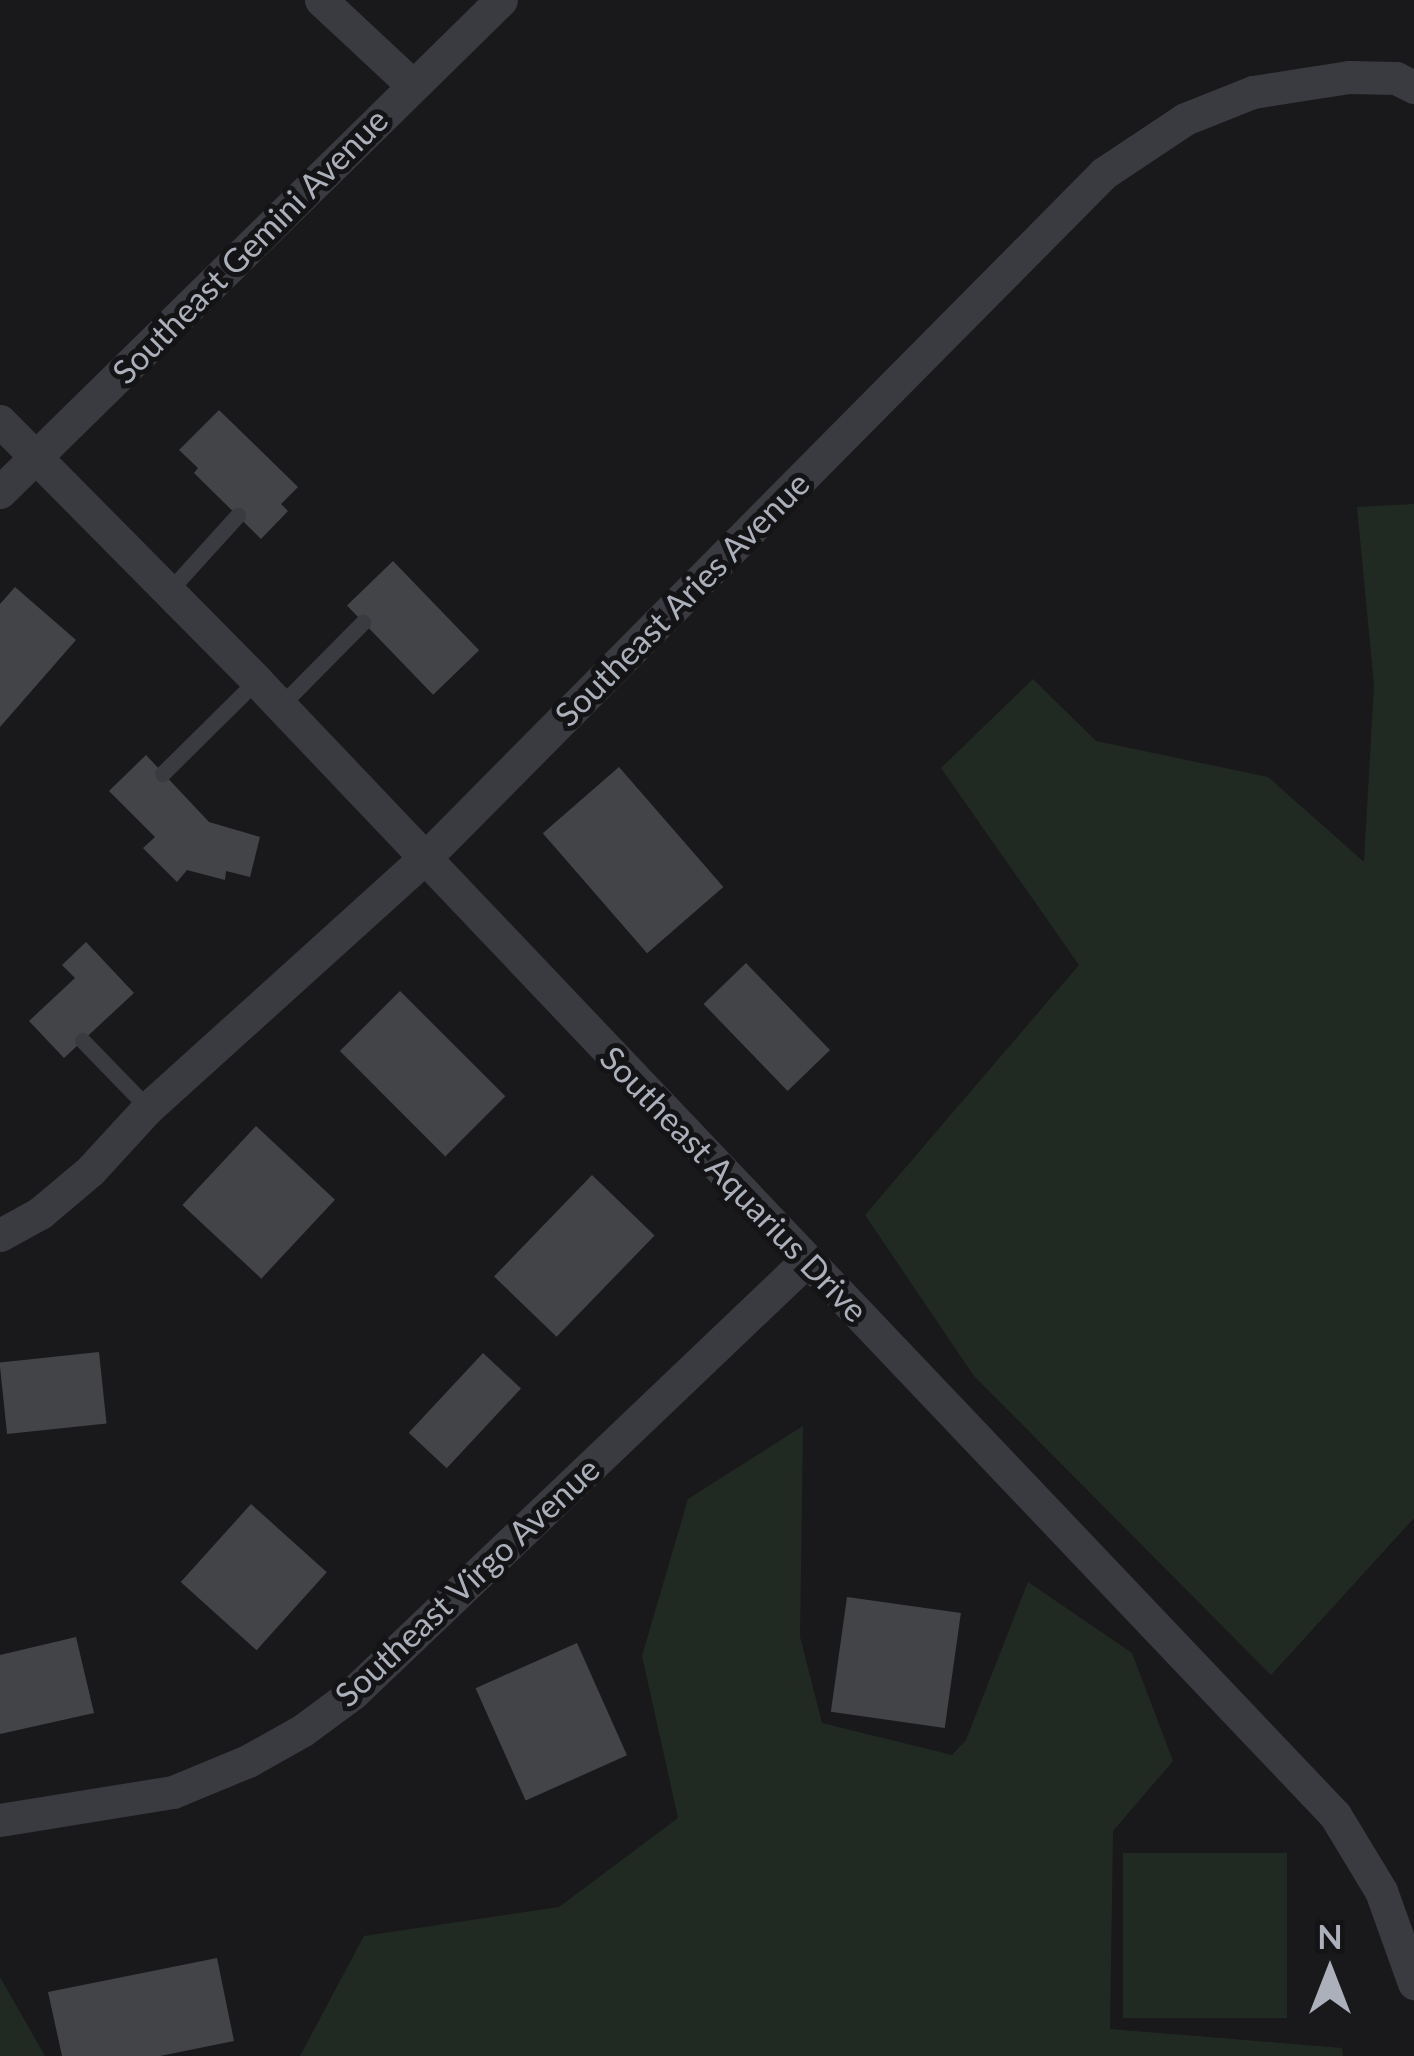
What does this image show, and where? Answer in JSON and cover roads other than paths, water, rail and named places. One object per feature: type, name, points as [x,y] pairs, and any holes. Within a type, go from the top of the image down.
[{"type":"street","points":[[322,0],[412,85]]},
{"type":"street","name":"Southeast Gemini Avenue","points":[[0,493],[501,0]]},
{"type":"street","name":"Southeast Aries Avenue","points":[[0,1235],[40,1213],[90,1171],[148,1108],[424,859],[1104,173],[1185,119],[1253,92],[1349,77],[1396,78],[1414,87]]},
{"type":"street","name":"Southeast Aquarius Drive","points":[[0,422],[281,706],[1335,1815],[1381,1891],[1414,1983]]},
{"type":"street","name":"Southeast Virgo Avenue","points":[[0,1820],[173,1792],[248,1761],[303,1730],[353,1693],[807,1260]]},
{"type":"lane","points":[[169,592],[238,516]]},
{"type":"lane","points":[[281,706],[363,623]]},
{"type":"lane","points":[[164,774],[257,681]]},
{"type":"lane","points":[[82,1041],[148,1108]]}]
